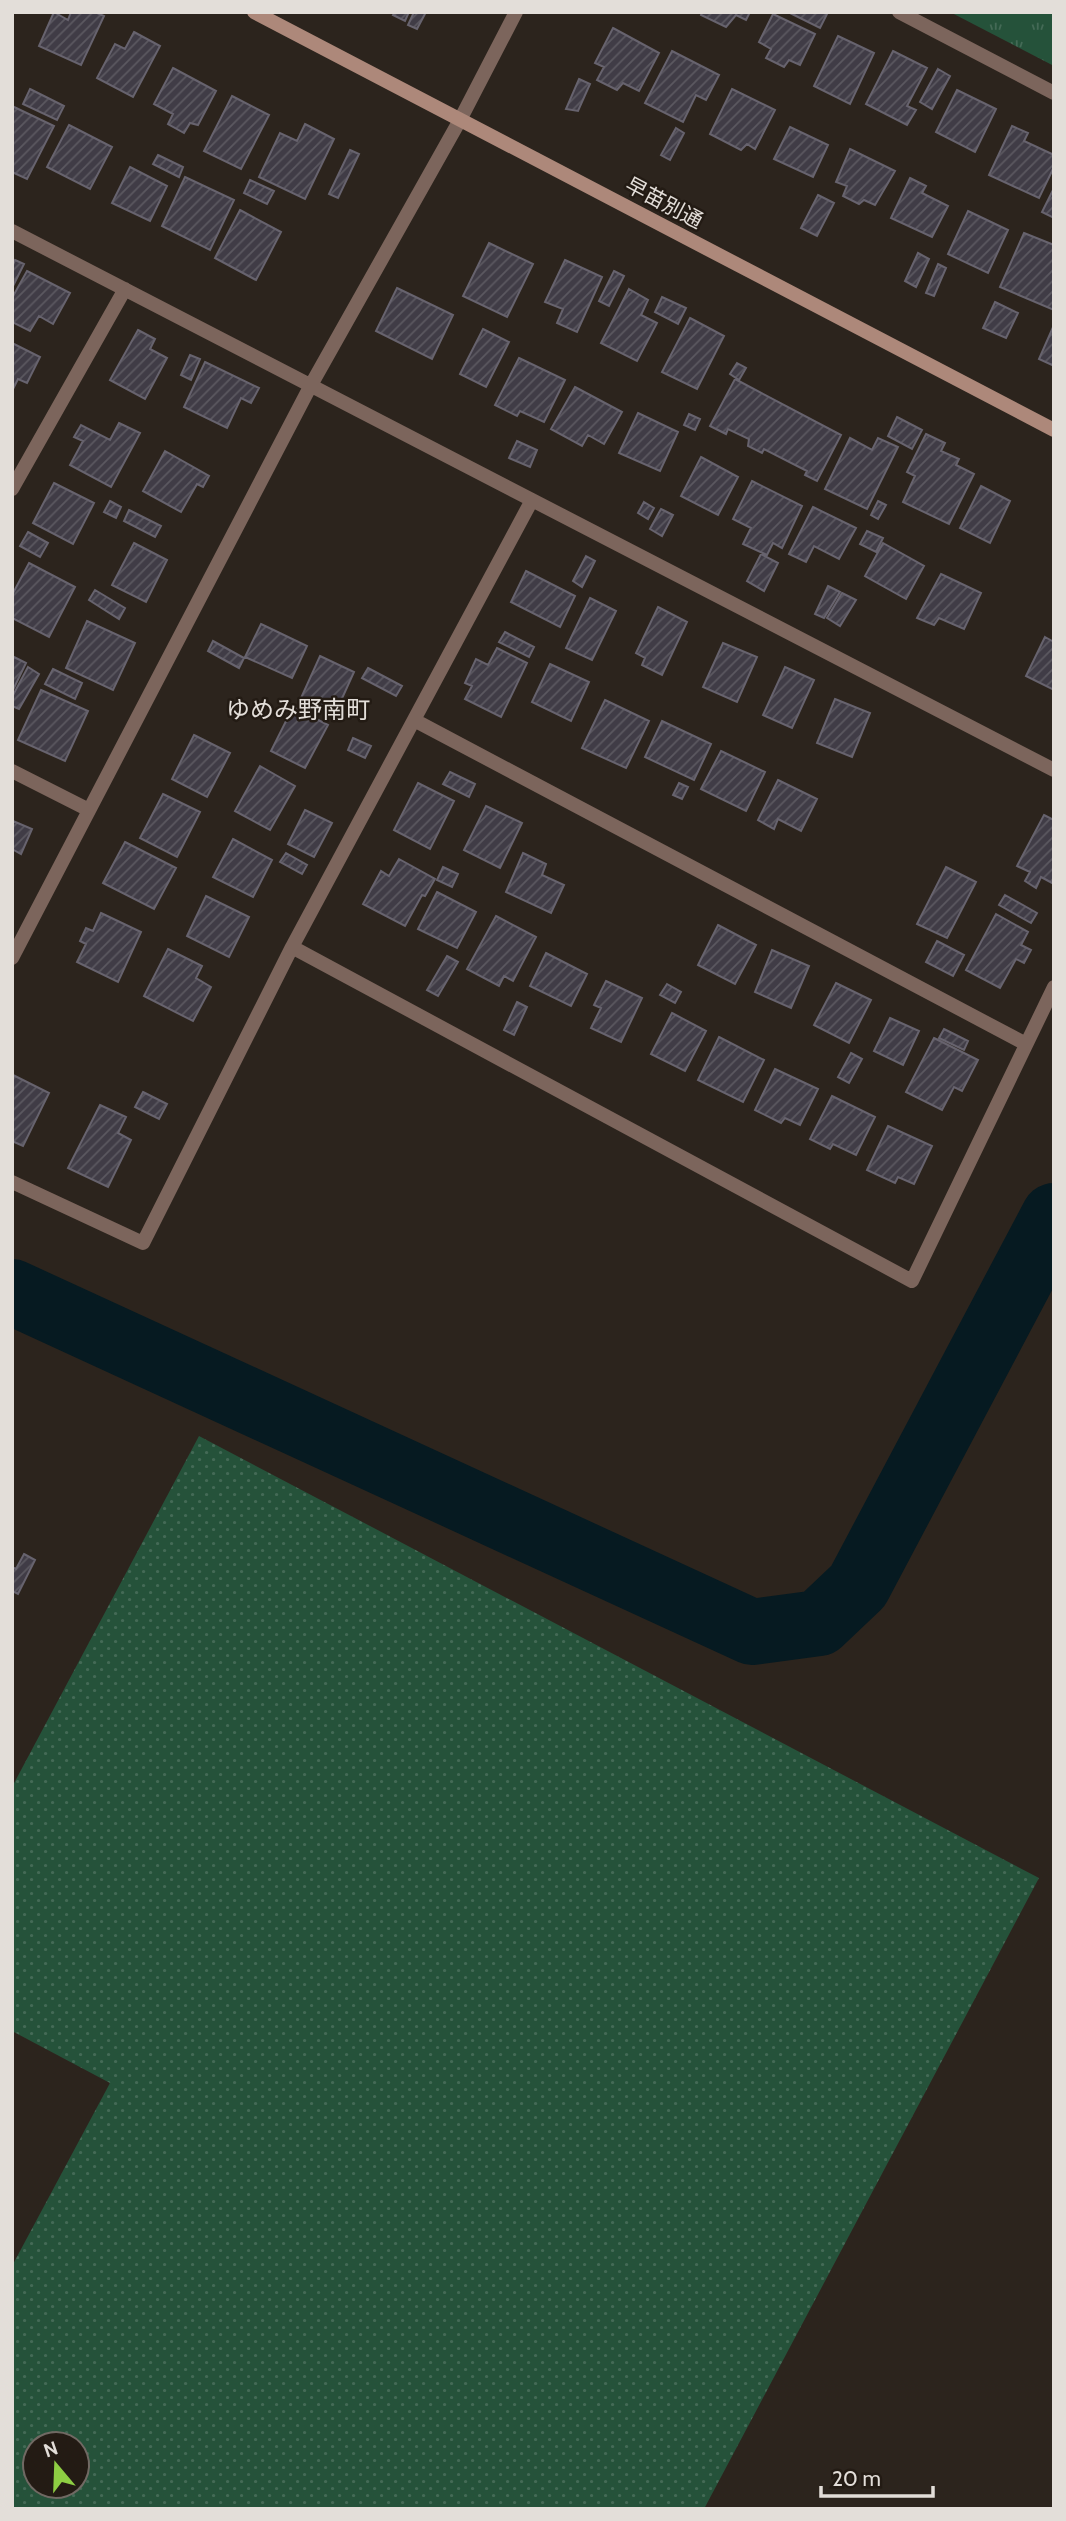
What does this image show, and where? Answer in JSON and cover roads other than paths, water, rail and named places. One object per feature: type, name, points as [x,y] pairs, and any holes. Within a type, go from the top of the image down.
[{"type":"street","name":"早苗別通","points":[[254,12],[1054,430]]},
{"type":"street","points":[[12,958],[311,386],[460,120],[516,12]]},
{"type":"street","points":[[899,12],[1054,93]]},
{"type":"street","points":[[12,231],[1054,770]]},
{"type":"street","points":[[12,489],[125,289]]},
{"type":"street","points":[[12,1182],[143,1243],[292,947],[532,500]]},
{"type":"street","points":[[414,720],[1026,1044]]},
{"type":"street","points":[[12,771],[89,810]]},
{"type":"street","points":[[292,947],[912,1281],[1054,987]]},
{"type":"waterway","points":[[12,1292],[752,1632],[819,1623],[858,1586],[1054,1216]]},
{"type":"district","name":"ゆめみ野南町","points":[[298,710]]}]
